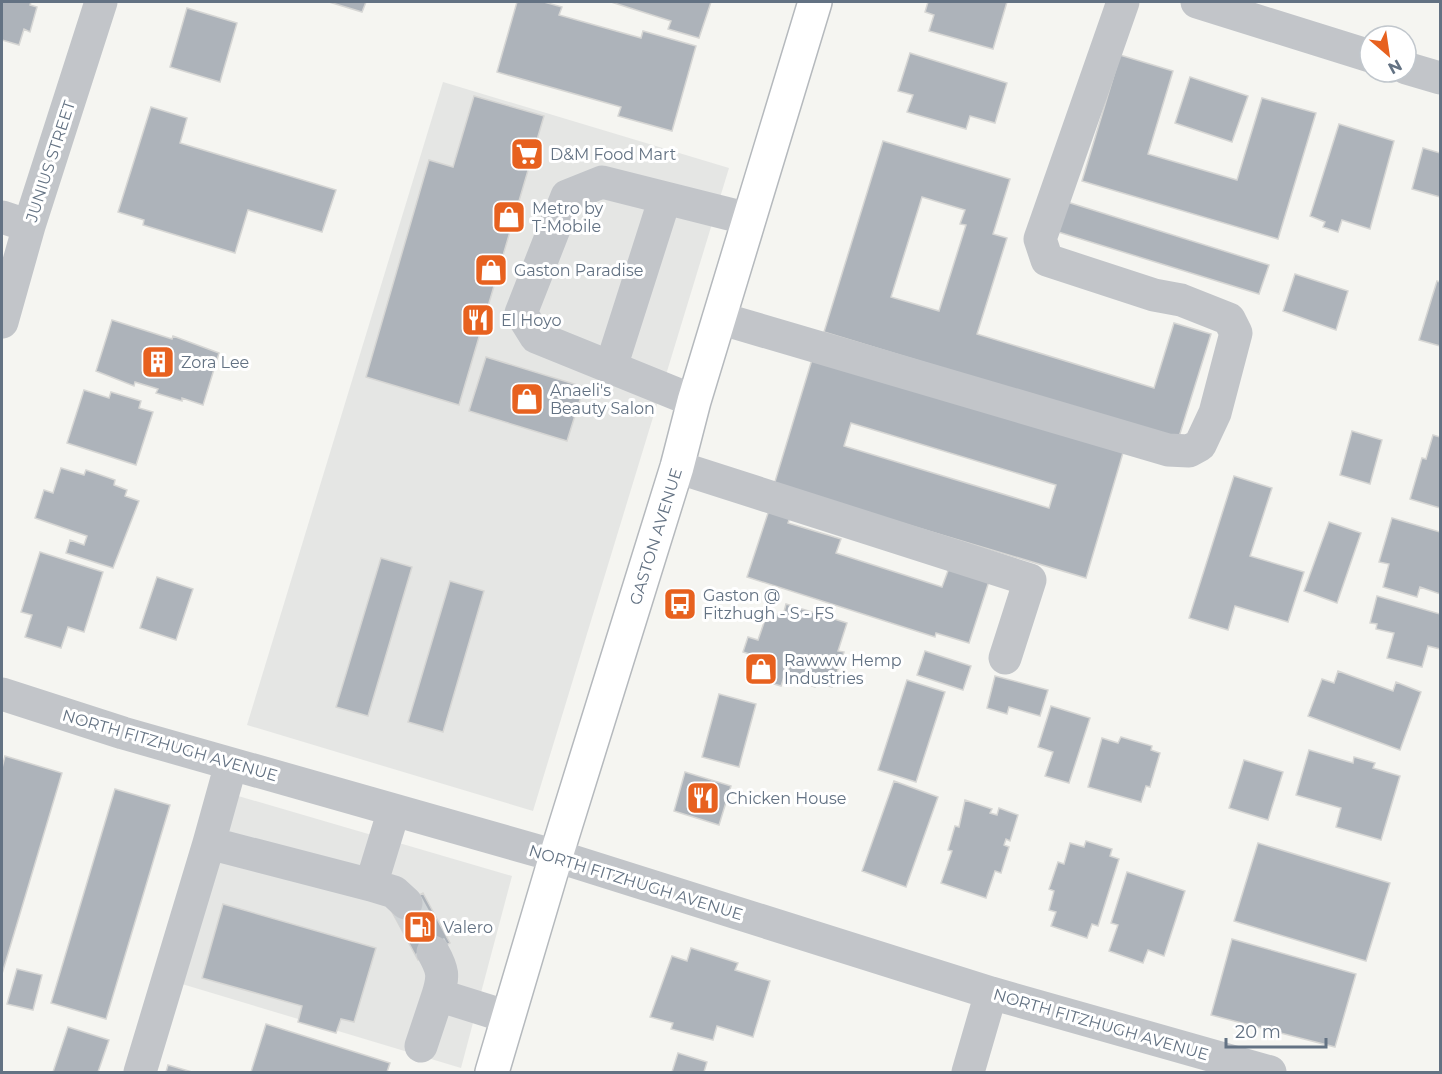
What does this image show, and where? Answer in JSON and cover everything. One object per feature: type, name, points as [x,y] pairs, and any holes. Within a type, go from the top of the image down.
[{"type":"main road","name":"GASTON AVENUE","points":[[492,1072],[556,856],[677,466],[694,401],[815,2]]},
{"type":"street","name":"JUNIUS STREET","points":[[2,322],[15,222],[101,2]]},
{"type":"street","points":[[719,318],[1168,450],[1189,451],[1200,445],[1215,413],[1236,333],[1229,319],[1181,300],[1154,295],[1047,261],[1040,239],[1123,2]]},
{"type":"street","points":[[1197,2],[1358,52]]},
{"type":"street","points":[[1418,72],[1440,78]]},
{"type":"street","points":[[694,401],[536,337],[521,313],[567,196],[602,182],[749,219]]},
{"type":"street","points":[[611,367],[665,198]]},
{"type":"street","points":[[677,466],[1030,580],[1005,657]]},
{"type":"street","name":"NORTH FITZHUGH AVENUE","points":[[2,694],[123,733],[556,856],[992,993],[1270,1072]]},
{"type":"street","points":[[140,1072],[231,764]]},
{"type":"street","points":[[371,885],[394,810]]},
{"type":"street","points":[[209,843],[394,892],[406,903]]},
{"type":"street","points":[[421,1046],[442,980],[441,966],[433,952]]},
{"type":"street","points":[[968,1072],[992,993]]},
{"type":"street","points":[[438,995],[508,1017]]},
{"type":"shaded area","points":[[443,82],[729,168],[533,811],[247,725]]},
{"type":"shaded area","points":[[228,793],[512,876],[461,1068],[172,981]]},
{"type":"building","points":[[2,2],[31,2],[30,5],[37,7],[30,32],[24,29],[19,45],[2,40]]},
{"type":"building","points":[[329,2],[366,2],[362,12]]},
{"type":"building","points":[[517,2],[544,2],[562,7],[559,15],[641,38],[643,31],[696,46],[672,131],[618,116],[621,107],[497,72]]},
{"type":"building","points":[[611,2],[711,2],[699,38],[668,29],[671,21]]},
{"type":"building","points":[[928,2],[1007,2],[993,49],[929,31],[934,15],[925,12]]},
{"type":"building","points":[[187,8],[237,23],[220,82],[170,67]]},
{"type":"building","points":[[910,53],[1007,83],[995,123],[970,116],[966,129],[907,112],[913,95],[898,91]]},
{"type":"building","points":[[1120,55],[1173,71],[1148,154],[1237,180],[1262,98],[1316,113],[1278,239],[1082,181]]},
{"type":"building","points":[[1190,77],[1248,96],[1232,142],[1175,123]]},
{"type":"building","points":[[474,96],[544,116],[459,405],[366,377],[429,160],[453,167]]},
{"type":"building","points":[[151,107],[187,118],[180,143],[336,190],[322,232],[248,210],[235,253],[143,225],[144,220],[118,212]]},
{"type":"building","points":[[1339,124],[1394,141],[1370,229],[1342,220],[1338,232],[1323,227],[1325,222],[1310,216]]},
{"type":"building","points":[[883,141],[1010,179],[993,234],[1007,238],[977,334],[1154,388],[1174,323],[1211,334],[1178,440],[824,332]],"holes":[[[922,197],[965,210],[960,224],[966,225],[939,311],[891,297]]]},
{"type":"building","points":[[1423,148],[1440,153],[1440,197],[1412,189]]},
{"type":"building","points":[[1064,201],[1269,265],[1259,294],[1055,231]]},
{"type":"building","points":[[1295,274],[1348,291],[1336,330],[1283,311]]},
{"type":"building","points":[[1437,281],[1440,282],[1440,346],[1419,340]]},
{"type":"building","name":"Zora Lee","points":[[112,320],[172,339],[173,336],[219,353],[203,405],[156,393],[158,389],[135,382],[134,386],[96,371]]},
{"type":"building","points":[[814,353],[1125,446],[1086,578],[774,485]],"holes":[[[851,423],[1056,485],[1049,508],[844,446]]]},
{"type":"building","name":"Anaeli's Beauty Salon","points":[[486,357],[584,387],[567,441],[469,411]]},
{"type":"building","points":[[84,390],[109,398],[111,392],[141,401],[139,408],[153,412],[136,465],[67,443]]},
{"type":"building","points":[[1352,431],[1382,440],[1370,484],[1340,475]]},
{"type":"building","points":[[1433,435],[1440,437],[1440,508],[1410,499],[1422,458],[1426,459]]},
{"type":"building","points":[[61,468],[84,475],[86,470],[115,480],[114,485],[127,490],[125,496],[139,501],[113,568],[66,553],[70,540],[84,545],[87,536],[35,518],[44,490],[53,493]]},
{"type":"building","points":[[1234,476],[1272,488],[1250,556],[1304,572],[1288,622],[1235,606],[1228,630],[1189,618]]},
{"type":"building","points":[[771,504],[792,511],[788,523],[841,539],[836,553],[942,587],[952,560],[992,572],[969,643],[936,633],[935,637],[747,577]]},
{"type":"building","points":[[1392,518],[1440,532],[1440,594],[1420,587],[1417,597],[1383,587],[1389,564],[1379,562]]},
{"type":"building","points":[[1329,522],[1361,533],[1337,603],[1304,591]]},
{"type":"building","points":[[40,552],[103,572],[84,632],[68,627],[61,648],[25,637],[32,615],[21,612]]},
{"type":"building","points":[[381,558],[412,567],[368,716],[336,707]]},
{"type":"building","points":[[157,577],[193,589],[176,640],[140,628]]},
{"type":"building","points":[[450,581],[484,591],[443,732],[408,722]]},
{"type":"building","points":[[1377,596],[1440,614],[1440,649],[1428,646],[1422,667],[1387,658],[1394,633],[1376,629],[1377,624],[1370,623]]},
{"type":"building","points":[[786,604],[847,623],[838,651],[844,652],[832,687],[817,682],[815,687],[784,677],[781,686],[750,677],[756,656],[743,652],[748,637],[758,640],[768,611],[783,616]]},
{"type":"building","points":[[925,651],[971,666],[963,690],[917,675]]},
{"type":"building","points":[[1338,671],[1393,691],[1396,682],[1421,692],[1400,750],[1308,716],[1322,679],[1334,683]]},
{"type":"building","points":[[995,676],[1048,690],[1040,716],[1009,707],[1007,714],[987,708]]},
{"type":"building","points":[[907,680],[945,692],[916,782],[878,770]]},
{"type":"building","points":[[719,694],[756,704],[739,767],[702,757]]},
{"type":"building","points":[[1051,706],[1090,718],[1069,783],[1045,776],[1053,752],[1038,747]]},
{"type":"building","points":[[1121,737],[1152,746],[1151,750],[1160,753],[1150,787],[1146,786],[1141,802],[1088,787],[1102,738],[1118,743]]},
{"type":"building","points":[[1309,750],[1353,763],[1354,757],[1375,763],[1373,768],[1400,776],[1381,840],[1336,827],[1341,808],[1296,795]]},
{"type":"building","points":[[5,756],[62,773],[2,974],[2,768]]},
{"type":"building","points":[[1244,760],[1283,772],[1268,820],[1229,808]]},
{"type":"building","name":"Chicken House","points":[[685,772],[731,786],[719,825],[674,811]]},
{"type":"building","points":[[894,781],[938,797],[906,887],[862,871]]},
{"type":"building","points":[[115,789],[170,805],[106,1019],[51,1003]]},
{"type":"building","points":[[965,800],[992,809],[990,813],[997,815],[999,808],[1018,815],[1010,841],[1006,839],[1004,845],[1009,847],[1001,873],[995,871],[986,898],[941,883],[952,851],[948,850],[955,826],[959,827]]},
{"type":"building","points":[[1086,841],[1112,849],[1110,856],[1119,859],[1098,926],[1092,924],[1087,938],[1051,926],[1056,912],[1049,910],[1054,891],[1049,889],[1058,862],[1064,864],[1070,843],[1084,847]]},
{"type":"building","points":[[1258,843],[1390,883],[1366,961],[1234,921]]},
{"type":"building","points":[[1127,872],[1185,891],[1164,956],[1148,950],[1143,963],[1109,951],[1118,925],[1111,923]]},
{"type":"building","name":"Valero","points":[[423,893],[450,943],[418,960],[391,910]]},
{"type":"building","points":[[223,904],[376,948],[354,1022],[341,1019],[336,1033],[298,1022],[302,1006],[202,978]]},
{"type":"building","points":[[1232,939],[1356,974],[1335,1047],[1211,1015]]},
{"type":"building","points":[[691,948],[738,963],[735,970],[770,981],[753,1037],[717,1026],[713,1040],[671,1029],[673,1023],[650,1017],[672,956],[687,961]]},
{"type":"building","points":[[17,969],[42,975],[33,1010],[7,1004]]},
{"type":"building","points":[[266,1024],[390,1063],[387,1072],[251,1072]]},
{"type":"building","points":[[68,1027],[109,1040],[98,1072],[53,1072]]},
{"type":"building","points":[[678,1053],[707,1062],[704,1072],[672,1072]]},
{"type":"building","points":[[168,1065],[192,1072],[166,1072]]},
{"type":"tunnel","points":[[406,903],[433,952]]},
{"type":"place","name":"D&M Food Mart","points":[[527,154]]},
{"type":"place","name":"Metro by T-Mobile","points":[[509,217]]},
{"type":"place","name":"Gaston Paradise","points":[[491,270]]},
{"type":"place","name":"El Hoyo","points":[[478,320]]},
{"type":"place","name":"Zora Lee","points":[[158,362]]},
{"type":"place","name":"Anaeli's Beauty Salon","points":[[527,399]]},
{"type":"place","name":"Gaston @ Fitzhugh - S - FS","points":[[680,604]]},
{"type":"place","name":"Rawww Hemp Industries","points":[[761,669]]},
{"type":"place","name":"Chicken House","points":[[703,798]]},
{"type":"place","name":"Valero","points":[[420,927]]}]
